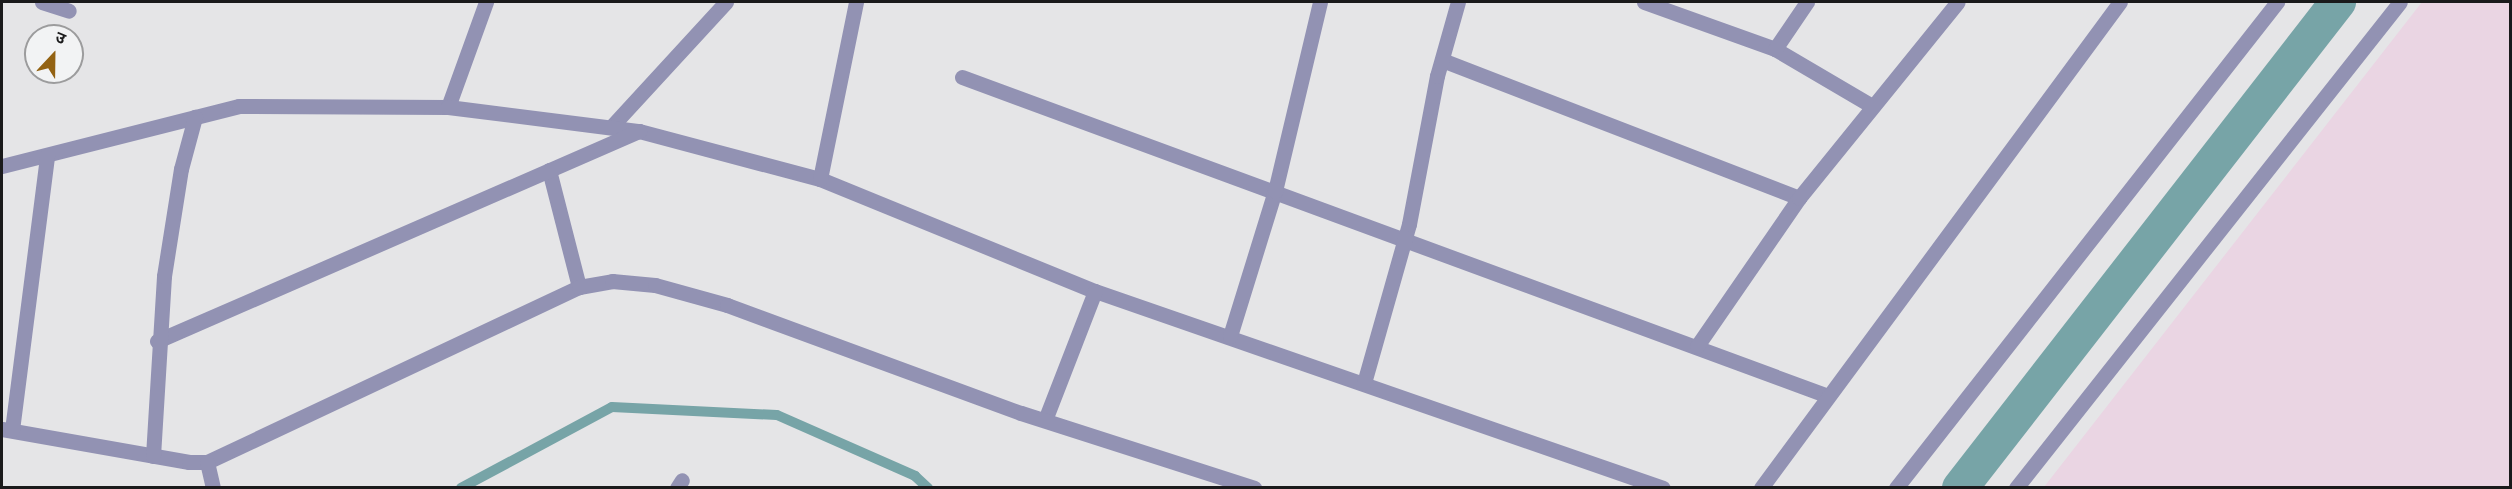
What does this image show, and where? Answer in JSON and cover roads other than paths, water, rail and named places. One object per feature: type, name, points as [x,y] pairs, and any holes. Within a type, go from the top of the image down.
[{"type":"street","points":[[42,2],[69,11]]},
{"type":"street","points":[[448,107],[486,2]]},
{"type":"street","points":[[611,127],[726,2]]},
{"type":"street","points":[[820,179],[856,2]]},
{"type":"street","points":[[1230,336],[1275,191],[1320,2]]},
{"type":"street","points":[[1364,383],[1405,242],[1442,60],[1458,2]]},
{"type":"street","points":[[1644,2],[1775,49],[1872,106]]},
{"type":"street","points":[[1775,49],[1807,2]]},
{"type":"street","points":[[1697,346],[1799,198],[1958,2]]},
{"type":"street","points":[[1761,488],[2120,2]]},
{"type":"street","points":[[1896,488],[2277,2]]},
{"type":"street","points":[[2016,488],[2400,2]]},
{"type":"street","points":[[1442,60],[1799,198]]},
{"type":"street","points":[[962,77],[1828,396]]},
{"type":"street","points":[[2,166],[239,106],[448,107],[639,130],[820,179],[1095,291],[1663,488]]},
{"type":"street","points":[[153,456],[158,340],[181,169],[195,117]]},
{"type":"street","points":[[158,340],[639,130]]},
{"type":"street","points":[[47,155],[7,430],[153,456],[207,462],[579,287],[612,281],[655,285],[706,299],[1046,420],[1254,488]]},
{"type":"street","points":[[549,170],[579,287]]},
{"type":"street","points":[[1046,420],[1095,291]]},
{"type":"street","points":[[207,462],[213,488]]},
{"type":"waterway","points":[[1960,488],[2338,2]]},
{"type":"waterway","points":[[461,488],[612,407],[777,415],[915,476],[928,488]]}]
